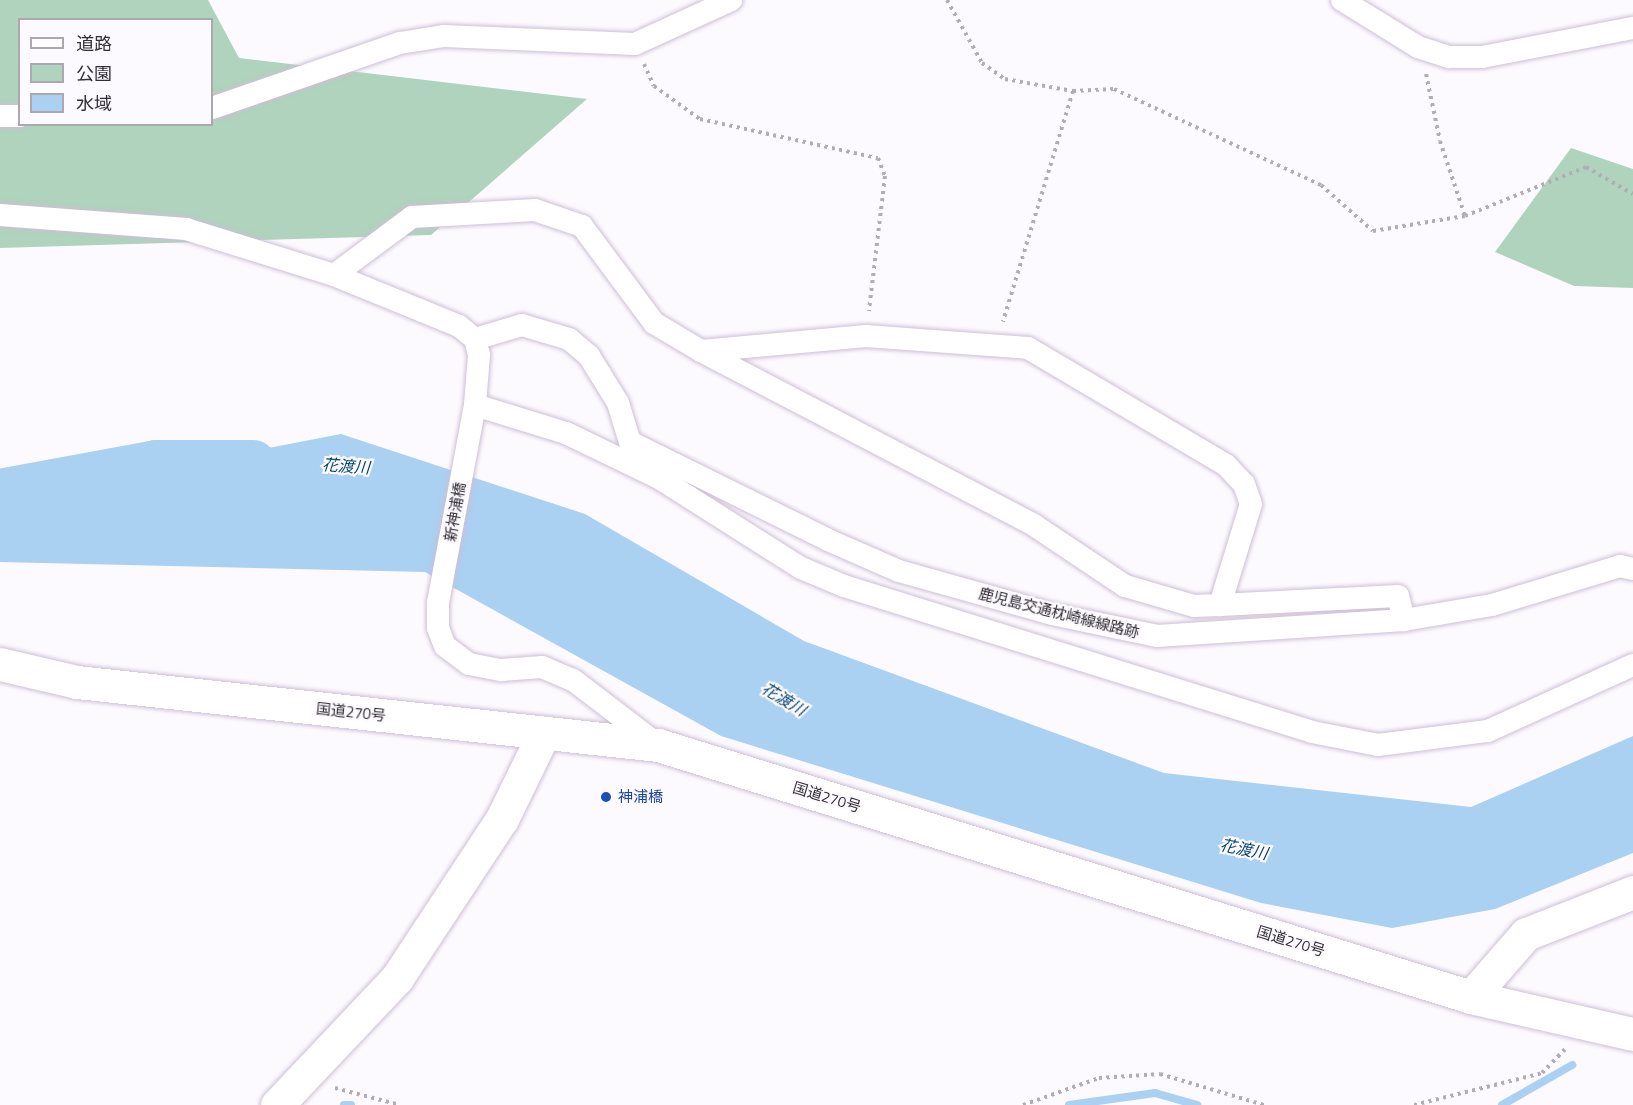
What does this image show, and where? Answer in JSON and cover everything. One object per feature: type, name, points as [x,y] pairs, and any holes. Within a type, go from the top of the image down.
[{"type":"main road","name":"国道270号","points":[[0,664],[77,682],[658,745],[1471,997],[1586,1027],[1633,1034]]},
{"type":"main road","points":[[277,1105],[397,978],[502,819],[544,733]]},
{"type":"main road","points":[[1471,997],[1526,934],[1633,892]]},
{"type":"street","points":[[213,108],[400,43],[444,36],[635,44],[731,0]]},
{"type":"street","points":[[1342,0],[1418,47],[1449,57],[1482,57],[1633,28]]},
{"type":"street","points":[[0,116],[18,116]]},
{"type":"street","points":[[334,274],[412,217],[535,210],[582,226],[654,323],[701,351],[1034,525],[1125,586],[1194,606],[1398,596],[1404,620]]},
{"type":"street","points":[[0,215],[186,229],[334,274],[459,326],[475,339]]},
{"type":"street","name":"鹿児島交通枕崎線線路跡","points":[[475,339],[522,325],[569,339],[589,356],[618,403],[630,442],[899,571],[1052,614],[1157,636],[1404,620],[1492,604],[1626,567]]},
{"type":"street","points":[[701,351],[866,336],[997,342],[1028,348],[1226,465],[1244,484],[1251,504],[1220,605]]},
{"type":"street","name":"新神浦橋","points":[[475,339],[479,355],[473,412],[438,603],[438,627],[445,646],[469,664],[501,670],[542,667],[573,680],[658,745]]},
{"type":"street","points":[[473,412],[566,433],[649,473],[801,568],[843,586],[1312,732],[1378,745],[1488,731],[1633,665]]},
{"type":"path","points":[[947,0],[982,63],[1005,79],[1073,91],[1114,89],[1321,185],[1373,231],[1465,216],[1586,167],[1633,194]]},
{"type":"path","points":[[635,44],[654,86],[700,119],[878,158],[885,176],[866,336]]},
{"type":"path","points":[[1418,47],[1465,216]]},
{"type":"path","points":[[997,342],[1073,91]]},
{"type":"path","points":[[1414,1105],[1542,1073],[1586,1027]]},
{"type":"path","points":[[1023,1105],[1099,1078],[1160,1074],[1264,1105]]},
{"type":"path","points":[[303,1078],[400,1105]]},
{"type":"green space","points":[[0,0],[208,0],[239,58],[587,99],[431,235],[0,248]]},
{"type":"green space","points":[[1571,148],[1633,169],[1633,288],[1574,286],[1495,252]]},
{"type":"water","points":[[341,434],[585,514],[804,641],[1164,773],[1471,807],[1633,736],[1633,853],[1495,909],[1392,928],[1261,903],[721,736],[425,572],[0,562],[0,500]]},
{"type":"waterway","name":"花渡川","points":[[0,493],[156,464],[253,464]]},
{"type":"waterway","points":[[1502,1105],[1572,1065]]},
{"type":"waterway","points":[[1069,1105],[1155,1093],[1197,1105]]},
{"type":"waterway","points":[[344,1105],[351,1105]]},
{"type":"place","name":"神浦橋","points":[[606,797]]}]
